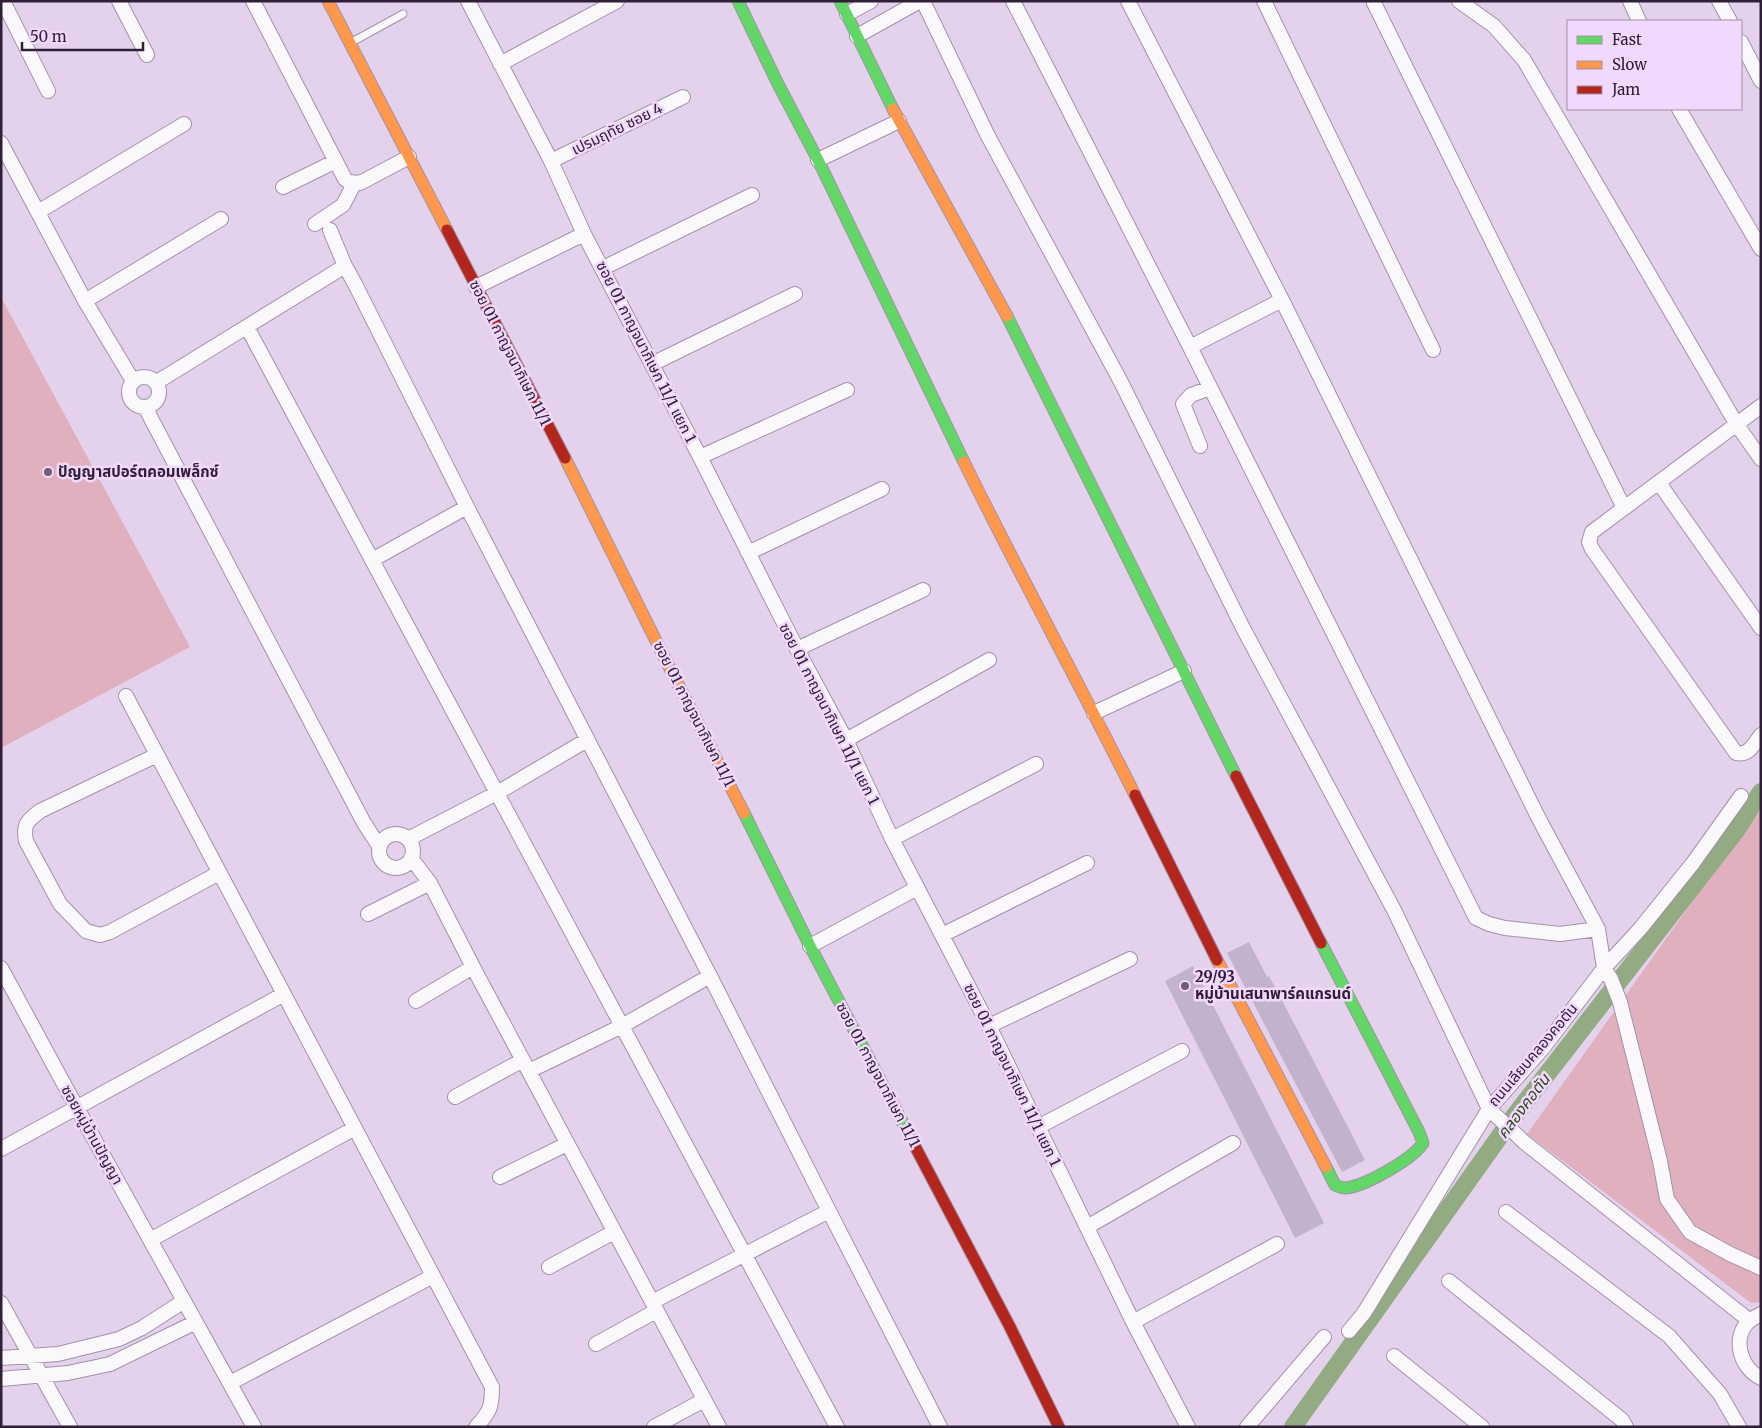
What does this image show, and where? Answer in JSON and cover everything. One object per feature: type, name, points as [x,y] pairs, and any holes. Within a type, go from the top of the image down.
[{"type":"street","points":[[3,1],[48,91]]},
{"type":"street","points":[[119,1],[147,55]]},
{"type":"street","points":[[254,1],[345,179],[354,184],[360,183],[409,157]]},
{"type":"street","name":"ซอย 01 กาญจนาภิเษก 11/1","points":[[328,1],[715,754],[810,946],[996,1299],[1059,1427]]},
{"type":"street","name":"ซอย 01 กาญจนาภิเษก 11/1 แยก 1","points":[[468,1],[551,161],[584,234],[797,649],[846,740],[892,839],[989,1026],[1134,1322],[1188,1427]]},
{"type":"street","points":[[500,64],[617,1]]},
{"type":"street","points":[[738,1],[778,84],[818,160],[1002,540],[1094,713],[1198,924],[1335,1185],[1341,1188],[1350,1187],[1388,1170],[1420,1150],[1423,1143],[1257,818],[995,292],[900,121],[840,1]]},
{"type":"street","points":[[847,14],[871,1]]},
{"type":"street","points":[[857,36],[921,1],[988,136],[1121,382],[1243,628],[1394,910],[1493,1112],[1524,1142],[1755,1318],[1742,1333],[1740,1348],[1744,1363],[1753,1374],[1761,1378]]},
{"type":"street","points":[[1013,1],[1190,348],[1476,918],[1505,928],[1560,934],[1598,930]]},
{"type":"street","points":[[1128,1],[1282,300],[1538,817],[1598,930],[1608,973],[1620,1002],[1660,1161],[1667,1200],[1690,1232],[1730,1254],[1761,1268]]},
{"type":"street","points":[[1264,1],[1433,350]]},
{"type":"street","points":[[1459,1],[1494,26],[1524,60],[1737,425],[1761,459]]},
{"type":"street","points":[[1630,1],[1639,20]]},
{"type":"street","points":[[1719,1],[1729,20]]},
{"type":"street","points":[[1371,2],[1624,508]]},
{"type":"street","points":[[1742,44],[1761,81]]},
{"type":"street","name":"เปรมฤทัย ซอย 4","points":[[551,161],[683,97]]},
{"type":"street","points":[[1680,110],[1761,249]]},
{"type":"street","points":[[818,160],[900,121]]},
{"type":"street","points":[[38,212],[184,124]]},
{"type":"street","points":[[1,143],[86,301],[133,381]]},
{"type":"street","points":[[283,187],[336,161]]},
{"type":"street","points":[[315,224],[343,205],[354,184]]},
{"type":"street","points":[[603,268],[752,195]]},
{"type":"street","points":[[86,301],[221,219]]},
{"type":"street","points":[[330,230],[345,266],[467,507],[710,976],[940,1427]]},
{"type":"street","points":[[476,287],[584,234]]},
{"type":"street","points":[[156,382],[345,266]]},
{"type":"street","points":[[652,364],[795,294]]},
{"type":"street","points":[[1190,348],[1282,300]]},
{"type":"street","points":[[247,327],[837,1427]]},
{"type":"street","points":[[145,376],[152,378],[156,382],[159,388],[159,395],[152,405],[138,406],[132,402],[129,395],[129,387],[133,381],[145,376]]},
{"type":"street","points":[[1200,446],[1183,404],[1191,396],[1210,388]]},
{"type":"street","points":[[700,457],[847,390]]},
{"type":"street","points":[[1761,406],[1592,532],[1589,542],[1592,549],[1736,753],[1749,752],[1761,735]]},
{"type":"street","points":[[145,407],[364,823],[379,846],[381,860],[386,866],[393,868],[407,864],[411,858],[412,845],[402,835],[395,834],[389,836],[379,846]]},
{"type":"street","points":[[1659,483],[1761,628]]},
{"type":"street","points":[[748,552],[882,490]]},
{"type":"street","points":[[372,560],[467,507]]},
{"type":"street","points":[[797,649],[923,590]]},
{"type":"street","points":[[846,740],[989,660]]},
{"type":"street","points":[[1094,713],[1184,671]]},
{"type":"street","points":[[126,696],[492,1387],[492,1401],[487,1415],[476,1427]]},
{"type":"street","points":[[408,839],[497,794],[587,740]]},
{"type":"street","points":[[157,755],[40,811],[28,820],[24,830],[26,841],[60,904],[86,931],[100,935],[110,932],[219,873]]},
{"type":"street","points":[[892,839],[1036,764]]},
{"type":"street","name":"ถนนเลียบคลองคอตัน","points":[[1349,1331],[1364,1314],[1493,1112],[1543,1048],[1608,973],[1741,796]]},
{"type":"street","points":[[411,858],[430,883],[718,1427]]},
{"type":"street","points":[[942,936],[1087,863]]},
{"type":"street","points":[[368,914],[430,883]]},
{"type":"street","points":[[810,946],[917,888]]},
{"type":"street","points":[[989,1026],[1130,958]]},
{"type":"street","points":[[416,1001],[473,967]]},
{"type":"street","name":"ซอยหมู่บ้านปัญญา","points":[[1,968],[254,1427]]},
{"type":"street","points":[[454,1097],[622,1026],[710,976]]},
{"type":"street","points":[[1,1149],[284,994]]},
{"type":"street","points":[[1038,1127],[1182,1051]]},
{"type":"street","points":[[150,1240],[355,1128]]},
{"type":"street","points":[[1087,1227],[1233,1142]]},
{"type":"street","points":[[500,1177],[567,1144]]},
{"type":"street","points":[[596,1344],[654,1306],[744,1254],[829,1211]]},
{"type":"street","points":[[1506,1212],[1669,1336],[1720,1394],[1739,1427]]},
{"type":"street","points":[[549,1267],[614,1232]]},
{"type":"street","points":[[1134,1322],[1277,1244]]},
{"type":"street","points":[[230,1383],[434,1276]]},
{"type":"street","points":[[1450,1281],[1622,1420],[1626,1427]]},
{"type":"street","points":[[1,1358],[58,1354],[119,1339],[142,1328],[184,1301]]},
{"type":"street","points":[[1,1303],[70,1427]]},
{"type":"street","points":[[1,1379],[68,1374],[110,1364],[196,1322]]},
{"type":"street","points":[[1247,1427],[1324,1337]]},
{"type":"street","points":[[1394,1356],[1482,1427]]},
{"type":"street","points":[[654,1427],[704,1400]]},
{"type":"lane","points":[[350,44],[403,14]]},
{"type":"shaded area","name":"ปัญญาสปอร์ตคอมเพล็กซ์","points":[[1,297],[190,647],[1,748]]},
{"type":"shaded area","points":[[1761,810],[1761,1302],[1751,1303],[1527,1134],[1702,888]]},
{"type":"building","points":[[1249,942],[1285,1006],[1365,1160],[1342,1172],[1227,953]]},
{"type":"building","points":[[1193,966],[1324,1223],[1295,1238],[1165,981]]},
{"type":"waterway","name":"คลองคอตัน","points":[[1293,1427],[1512,1119],[1735,832],[1761,792]]},
{"type":"traffic: fast","points":[[738,1],[778,84],[818,160],[964,462]]},
{"type":"traffic: fast","points":[[840,1],[893,109]]},
{"type":"traffic: fast","points":[[1007,316],[1236,776]]},
{"type":"traffic: fast","points":[[744,813],[810,946],[908,1133]]},
{"type":"traffic: fast","points":[[1321,943],[1423,1143],[1418,1149],[1388,1171],[1354,1186],[1345,1188],[1335,1185],[1326,1167]]},
{"type":"traffic: slow","points":[[328,1],[447,230]]},
{"type":"traffic: slow","points":[[893,109],[1007,316]]},
{"type":"traffic: slow","points":[[565,458],[744,813]]},
{"type":"traffic: slow","points":[[964,462],[1135,795]]},
{"type":"traffic: slow","points":[[1217,960],[1326,1167]]},
{"type":"traffic: jam","points":[[447,230],[565,458]]},
{"type":"traffic: jam","points":[[1236,776],[1321,943]]},
{"type":"traffic: jam","points":[[1135,795],[1217,960]]},
{"type":"traffic: jam","points":[[908,1133],[1009,1325],[1059,1427]]},
{"type":"place","name":"ปัญญาสปอร์ตคอมเพล็กซ์","points":[[48,472]]},
{"type":"place","name":"29/93 หมู่บ้านเสนาพาร์คแกรนด์","points":[[1185,986]]}]
